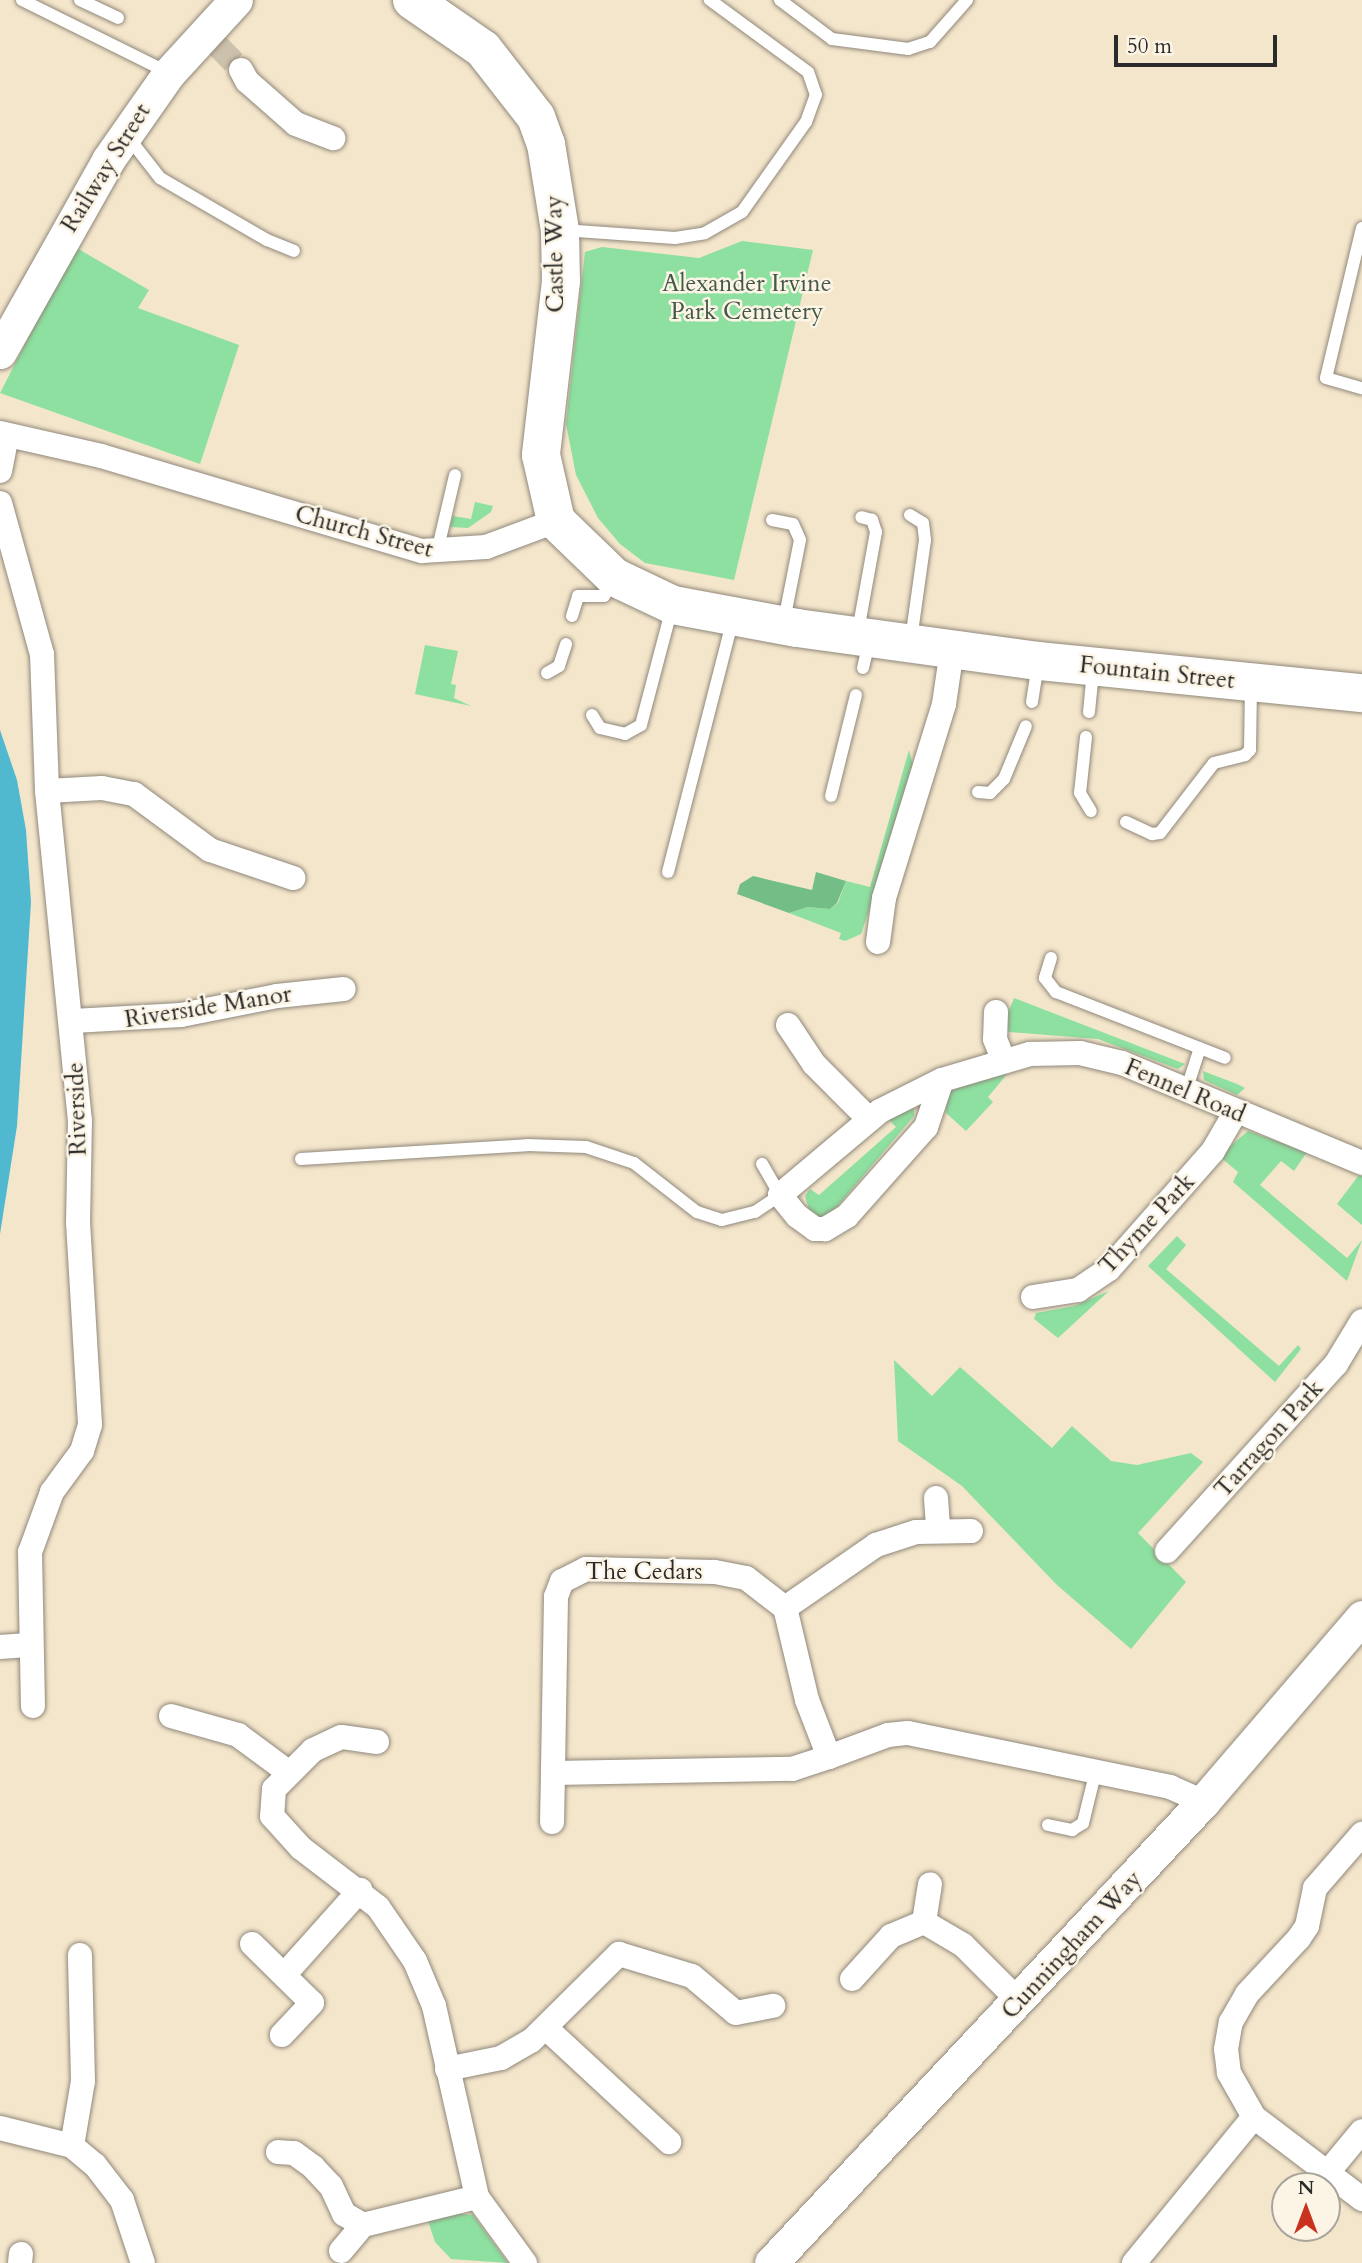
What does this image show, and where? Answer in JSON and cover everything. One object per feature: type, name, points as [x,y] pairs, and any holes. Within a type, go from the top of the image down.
[{"type":"main road","name":"Castle Way","points":[[412,0],[483,49],[536,117],[552,172],[560,230],[561,281],[541,443],[556,521]]},
{"type":"main road","points":[[556,521],[614,577],[673,605],[783,625],[863,648],[910,644],[952,650]]},
{"type":"main road","name":"Fountain Street","points":[[952,650],[1362,693]]},
{"type":"street","name":"Railway Street","points":[[0,352],[27,282],[108,160],[128,137],[169,73],[212,39],[236,0]]},
{"type":"street","points":[[241,70],[247,80],[296,124],[333,138]]},
{"type":"street","points":[[0,471],[3,435]]},
{"type":"street","name":"Church Street","points":[[3,435],[102,456],[402,547],[437,552],[486,547],[556,521]]},
{"type":"street","name":"Riverside","points":[[0,503],[43,654],[47,791],[73,1021],[90,1425],[82,1451],[52,1492],[30,1552],[33,1706]]},
{"type":"street","points":[[878,943],[884,898],[944,704],[952,650]]},
{"type":"street","points":[[47,791],[102,788],[134,794],[209,850],[293,878]]},
{"type":"street","name":"Riverside Manor","points":[[73,1021],[181,1015],[277,996],[344,989]]},
{"type":"street","points":[[996,1012],[995,1039],[1003,1059]]},
{"type":"street","points":[[788,1025],[814,1064],[869,1119]]},
{"type":"street","name":"Fennel Road","points":[[780,1195],[869,1119],[942,1080],[1003,1059],[1050,1052],[1095,1055],[1186,1091],[1235,1114],[1362,1163]]},
{"type":"street","points":[[780,1195],[797,1216],[814,1229],[838,1225],[926,1127],[942,1080]]},
{"type":"street","name":"Thyme Park","points":[[1033,1297],[1078,1290],[1110,1269],[1213,1151],[1235,1114]]},
{"type":"street","name":"Tarragon Park","points":[[1167,1551],[1336,1364],[1362,1321]]},
{"type":"street","points":[[936,1498],[937,1529]]},
{"type":"street","points":[[829,1758],[807,1700],[785,1608],[876,1545],[937,1529],[971,1531]]},
{"type":"street","name":"The Cedars","points":[[552,1822],[556,1597],[568,1574],[586,1569],[735,1573],[785,1608]]},
{"type":"street","name":"Cunningham Way","points":[[771,2263],[1020,2002],[1203,1802],[1362,1617]]},
{"type":"street","points":[[0,1647],[31,1645]]},
{"type":"street","points":[[171,1716],[238,1735],[288,1772]]},
{"type":"street","points":[[553,1773],[772,1771],[829,1758],[908,1733],[1170,1787],[1203,1802]]},
{"type":"street","points":[[377,1742],[332,1739],[288,1772],[271,1797],[275,1822],[301,1848],[360,1889],[396,1929],[415,1961],[434,2006],[477,2197],[525,2263]]},
{"type":"street","points":[[1362,1834],[1315,1888],[1307,1926],[1299,1938],[1247,1994],[1231,2022],[1226,2049],[1229,2073],[1254,2117],[1328,2172],[1362,2131]]},
{"type":"street","points":[[924,1922],[930,1884]]},
{"type":"street","points":[[285,1974],[360,1889]]},
{"type":"street","points":[[924,1922],[963,1945],[1020,2002]]},
{"type":"street","points":[[852,1979],[891,1936],[924,1922]]},
{"type":"street","points":[[253,1944],[312,2003],[282,2035]]},
{"type":"street","points":[[447,2069],[501,2058],[546,2028],[620,1954],[692,1976],[736,2012],[773,2006]]},
{"type":"street","points":[[72,2146],[83,2081],[80,1955]]},
{"type":"street","points":[[546,2028],[669,2142]]},
{"type":"street","points":[[1134,2263],[1254,2117]]},
{"type":"street","points":[[0,2128],[72,2146],[117,2190],[143,2263]]},
{"type":"street","points":[[278,2151],[294,2153],[313,2167],[331,2186],[344,2214],[363,2225]]},
{"type":"street","points":[[1341,2182],[1362,2199]]},
{"type":"street","points":[[341,2251],[363,2225],[477,2197]]},
{"type":"lane","points":[[22,0],[169,73]]},
{"type":"lane","points":[[80,0],[118,18]]},
{"type":"lane","points":[[560,230],[675,238],[705,233],[742,212],[806,122],[816,95],[808,72],[710,0]]},
{"type":"lane","points":[[780,0],[832,39],[908,49],[930,42],[967,0]]},
{"type":"lane","points":[[128,137],[160,178],[267,240],[294,251]]},
{"type":"lane","points":[[1362,228],[1326,378],[1362,388]]},
{"type":"lane","points":[[437,552],[455,475]]},
{"type":"lane","points":[[910,515],[923,523],[925,540],[910,644]]},
{"type":"lane","points":[[861,517],[872,520],[876,532],[863,648]]},
{"type":"lane","points":[[772,520],[796,527],[800,540],[783,625]]},
{"type":"lane","points":[[572,616],[578,596],[604,596],[614,577]]},
{"type":"lane","points":[[593,715],[600,728],[625,734],[641,724],[673,605]]},
{"type":"lane","points":[[668,872],[733,616]]},
{"type":"lane","points":[[547,673],[559,666],[566,644]]},
{"type":"lane","points":[[1032,702],[1039,660]]},
{"type":"lane","points":[[1088,712],[1094,667]]},
{"type":"lane","points":[[1126,822],[1152,834],[1160,833],[1214,763],[1245,755],[1250,750],[1251,683]]},
{"type":"lane","points":[[831,796],[856,695]]},
{"type":"lane","points":[[978,792],[990,793],[1004,779],[1026,726]]},
{"type":"lane","points":[[1086,737],[1080,793],[1091,811]]},
{"type":"lane","points":[[1051,958],[1045,978],[1055,992],[1225,1058]]},
{"type":"lane","points":[[1186,1091],[1200,1048]]},
{"type":"lane","points":[[301,1159],[527,1145],[586,1147],[634,1163],[697,1212],[714,1220],[746,1215],[780,1195],[762,1164]]},
{"type":"lane","points":[[1048,1825],[1072,1829],[1083,1823],[1096,1770]]},
{"type":"green space","name":"Alexander Irvine Park Cemetery","points":[[742,241],[813,250],[734,580],[645,563],[620,544],[598,518],[576,475],[566,424],[585,252],[602,247],[699,258]]},
{"type":"green space","points":[[75,247],[149,290],[138,308],[239,345],[200,464],[0,393]]},
{"type":"green space","points":[[475,502],[493,506],[491,512],[468,528],[450,527],[453,516],[471,519]]},
{"type":"green space","points":[[425,645],[458,651],[451,684],[456,685],[454,698],[471,706],[415,694]]},
{"type":"green space","points":[[909,750],[916,776],[861,934],[845,941],[839,939],[841,933],[789,913],[808,907],[830,909],[838,903],[846,881],[870,887]]},
{"type":"green space","points":[[816,872],[846,881],[837,903],[830,909],[808,907],[789,913],[737,894],[740,884],[753,876],[812,890]]},
{"type":"green space","points":[[1014,998],[1185,1064],[1178,1069],[1098,1039],[1009,1032],[1004,1023]]},
{"type":"green space","points":[[1203,1071],[1245,1088],[1237,1095],[1204,1080]]},
{"type":"green space","points":[[1008,1073],[988,1097],[993,1102],[966,1131],[946,1113],[946,1096],[952,1089]]},
{"type":"green space","points":[[914,1105],[914,1116],[829,1216],[817,1218],[810,1213],[805,1196],[810,1189],[819,1195],[896,1127],[888,1119]]},
{"type":"green space","points":[[1248,1131],[1307,1152],[1294,1171],[1281,1161],[1260,1185],[1347,1258],[1362,1240],[1347,1281],[1233,1182],[1238,1172],[1219,1156]]},
{"type":"green space","points":[[1359,1175],[1362,1176],[1362,1225],[1337,1204]]},
{"type":"green space","points":[[1177,1236],[1186,1245],[1166,1269],[1279,1366],[1298,1345],[1301,1349],[1275,1382],[1148,1266]]},
{"type":"green space","points":[[1109,1291],[1058,1338],[1034,1319],[1036,1313],[1074,1306]]},
{"type":"green space","points":[[894,1360],[932,1396],[960,1367],[1052,1448],[1072,1426],[1111,1461],[1137,1465],[1191,1453],[1203,1462],[1138,1533],[1186,1582],[1131,1649],[1057,1585],[962,1486],[898,1441]]},
{"type":"green space","points":[[441,2212],[473,2215],[508,2263],[451,2259],[435,2242],[428,2221]]},
{"type":"water","points":[[0,730],[17,780],[26,830],[31,902],[17,1126],[0,1234]]},
{"type":"tunnel","points":[[217,45],[241,70]]}]
